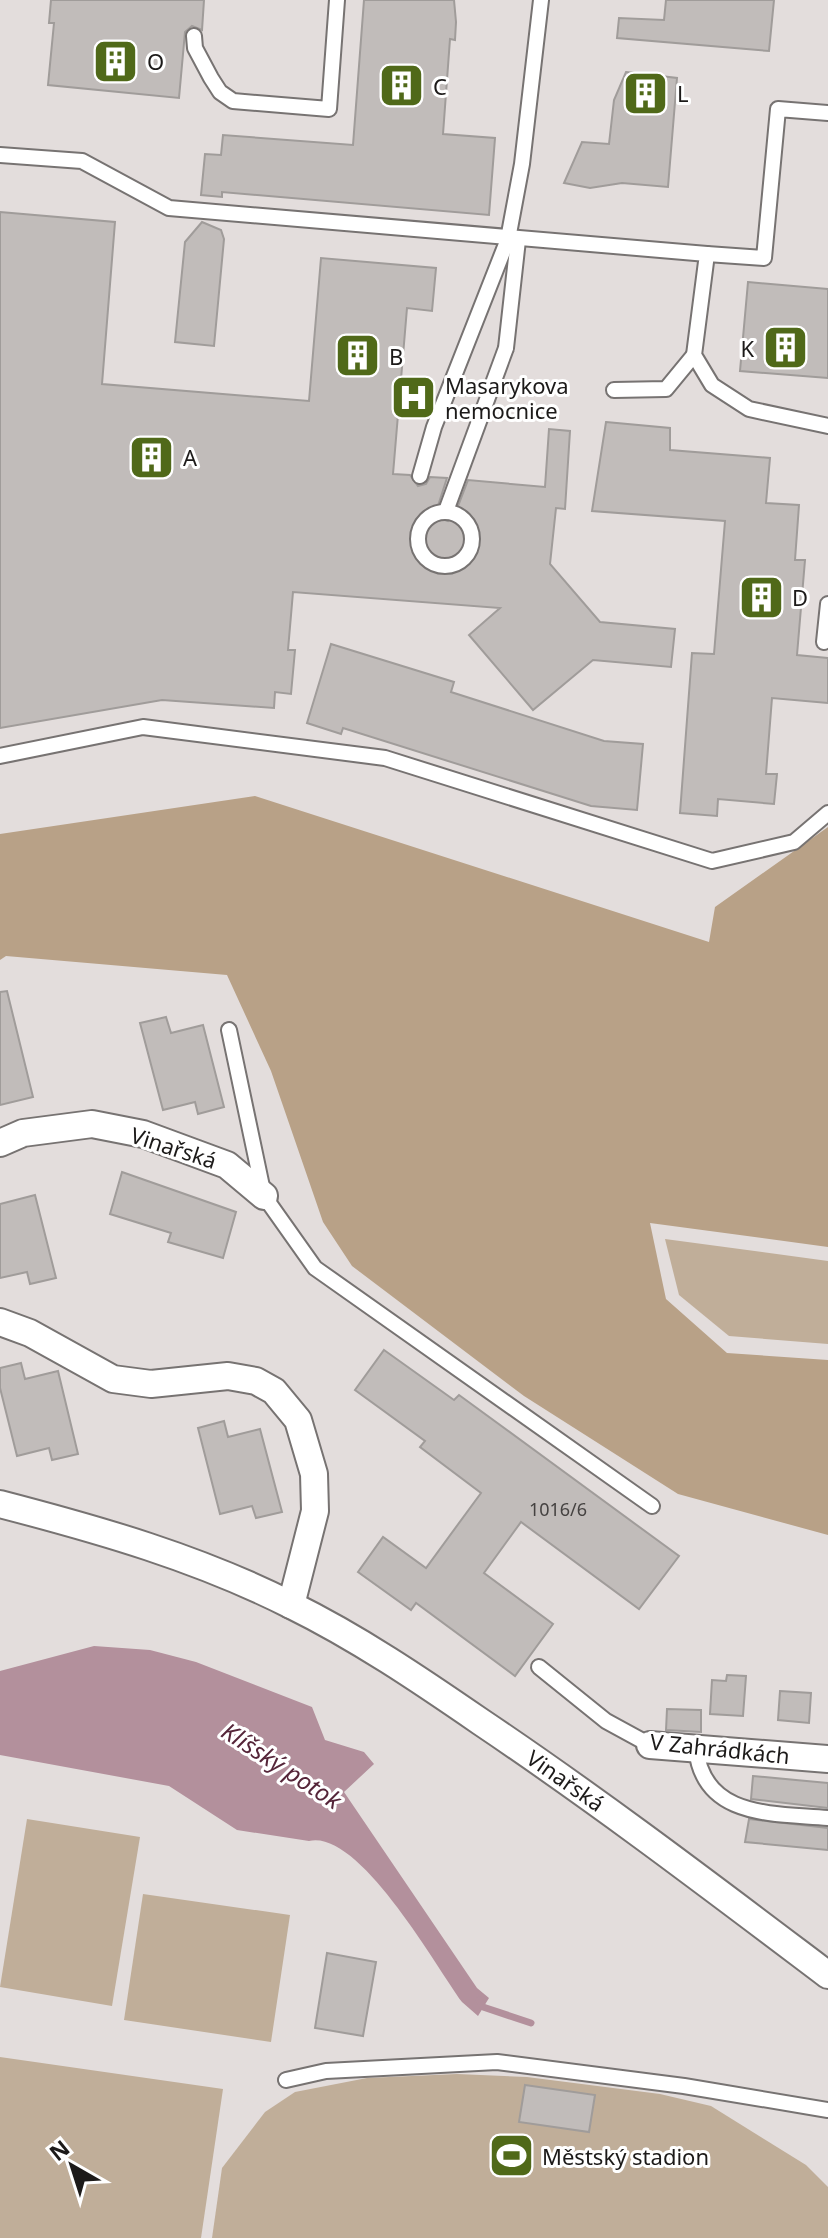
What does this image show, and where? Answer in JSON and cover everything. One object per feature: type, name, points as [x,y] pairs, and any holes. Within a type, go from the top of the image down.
[{"type":"street","name":"Vinařská","points":[[0,1143],[23,1133],[92,1124],[143,1134],[227,1165],[264,1196]]},
{"type":"street","points":[[0,1322],[30,1333],[113,1379],[151,1384],[228,1376],[256,1381],[274,1391],[298,1420],[314,1474],[315,1511],[291,1605]]},
{"type":"street","name":"Vinařská","points":[[0,1504],[130,1538],[291,1605],[395,1663],[585,1792],[828,1975]]},
{"type":"street","name":"V Zahrádkách","points":[[650,1745],[828,1759]]},
{"type":"lane","points":[[194,36],[195,48],[211,78],[220,92],[233,101],[329,109],[337,0]]},
{"type":"lane","points":[[446,511],[506,348],[513,240],[541,0]]},
{"type":"lane","points":[[0,155],[82,161],[169,208],[513,240],[764,258],[778,109],[828,113]]},
{"type":"lane","points":[[420,476],[434,427],[513,240]]},
{"type":"lane","points":[[614,390],[666,389],[694,355],[707,254]]},
{"type":"lane","points":[[694,355],[712,385],[749,409],[828,426]]},
{"type":"lane","points":[[826,637],[828,604]]},
{"type":"lane","points":[[0,756],[143,727],[385,758],[712,861],[794,842],[828,813]]},
{"type":"lane","points":[[229,1030],[264,1196]]},
{"type":"lane","name":"Vinařská","points":[[264,1196],[315,1268],[652,1506]]},
{"type":"lane","name":"V Zahrádkách","points":[[539,1667],[606,1721],[650,1745]]},
{"type":"lane","points":[[696,1748],[698,1765],[706,1784],[747,1811],[828,1818]]},
{"type":"lane","points":[[286,2080],[326,2071],[497,2062],[684,2086],[828,2110]]},
{"type":"shaded area","points":[[255,796],[709,942],[715,907],[828,827],[828,1247],[650,1223],[666,1299],[727,1353],[828,1360],[828,1535],[678,1494],[524,1396],[352,1266],[323,1222],[271,1071],[227,975],[6,956],[0,960],[0,834]]},
{"type":"shaded area","points":[[665,1239],[828,1261],[828,1344],[729,1336],[679,1295]]},
{"type":"shaded area","points":[[27,1819],[140,1837],[112,2006],[0,1987]]},
{"type":"shaded area","points":[[143,1894],[290,1915],[271,2042],[124,2020]]},
{"type":"shaded area","points":[[0,2057],[223,2089],[201,2238],[0,2238]]},
{"type":"shaded area","name":"Městský stadion","points":[[457,2074],[527,2077],[660,2094],[711,2106],[806,2165],[828,2187],[828,2238],[212,2238],[222,2168],[265,2112],[295,2092],[367,2078]]},
{"type":"water","points":[[94,1646],[150,1650],[196,1662],[312,1707],[325,1740],[364,1752],[374,1764],[344,1792],[477,1988],[489,1998],[478,2016],[462,2002],[415,1932],[372,1877],[350,1856],[329,1843],[237,1830],[169,1786],[0,1755],[0,1671]]},
{"type":"building","name":"O","points":[[51,0],[204,0],[202,30],[192,26],[185,32],[179,98],[48,85],[54,23],[49,23]]},
{"type":"building","name":"C","points":[[364,0],[454,0],[455,40],[450,39],[443,134],[495,138],[489,215],[222,192],[222,197],[201,195],[205,154],[221,155],[223,135],[353,145]]},
{"type":"building","points":[[666,0],[774,0],[769,51],[617,38],[619,18],[664,20]]},
{"type":"building","points":[[626,72],[677,78],[668,187],[622,183],[590,188],[564,183],[582,142],[609,144],[614,100]]},
{"type":"building","name":"A","points":[[0,212],[115,222],[102,384],[309,401],[321,258],[436,268],[432,311],[407,308],[393,474],[410,475],[418,486],[426,484],[430,477],[447,478],[436,512],[439,518],[448,521],[455,514],[468,480],[545,487],[549,429],[570,431],[565,509],[556,508],[550,564],[600,622],[675,629],[671,667],[593,660],[533,710],[469,635],[500,608],[293,592],[288,650],[295,650],[291,694],[275,692],[274,708],[162,700],[0,728]]},
{"type":"building","points":[[202,222],[221,230],[224,239],[214,346],[175,342],[185,242]]},
{"type":"building","name":"K","points":[[748,282],[828,289],[828,378],[740,371]]},
{"type":"building","name":"D","points":[[606,422],[670,428],[670,450],[770,458],[766,503],[799,505],[795,560],[805,560],[797,655],[828,658],[828,703],[772,698],[766,774],[777,774],[774,804],[718,799],[717,816],[680,813],[692,653],[714,654],[725,521],[592,511]]},
{"type":"building","points":[[331,644],[454,682],[451,692],[604,741],[643,744],[637,810],[591,806],[343,728],[341,734],[307,723]]},
{"type":"building","points":[[7,991],[33,1097],[0,1105],[0,992]]},
{"type":"building","points":[[166,1017],[171,1033],[203,1025],[224,1107],[198,1114],[195,1102],[163,1110],[140,1023]]},
{"type":"building","points":[[122,1172],[236,1212],[223,1258],[168,1242],[171,1233],[110,1214]]},
{"type":"building","points":[[35,1195],[56,1278],[30,1284],[27,1272],[0,1278],[0,1204]]},
{"type":"building","points":[[384,1350],[454,1400],[459,1395],[679,1556],[639,1609],[521,1522],[484,1573],[553,1624],[515,1676],[416,1603],[411,1610],[358,1572],[383,1537],[426,1568],[481,1493],[420,1447],[425,1441],[355,1390]]},
{"type":"building","points":[[21,1363],[25,1379],[58,1371],[78,1454],[52,1460],[49,1448],[17,1456],[0,1388],[0,1368]]},
{"type":"building","points":[[224,1421],[228,1437],[260,1429],[282,1512],[256,1518],[252,1506],[220,1514],[198,1428]]},
{"type":"building","points":[[727,1675],[746,1676],[743,1716],[710,1714],[712,1680],[726,1681]]},
{"type":"building","points":[[780,1691],[811,1693],[809,1723],[778,1720]]},
{"type":"building","points":[[667,1709],[701,1710],[701,1732],[666,1730]]},
{"type":"building","points":[[753,1776],[828,1783],[828,1808],[751,1799]]},
{"type":"building","points":[[749,1819],[828,1828],[828,1850],[745,1842]]},
{"type":"building","points":[[327,1953],[376,1962],[363,2036],[315,2028]]},
{"type":"building","points":[[525,2085],[595,2095],[589,2132],[519,2122]]},
{"type":"waterway","name":"Klíšský potok","points":[[479,2000],[483,2007],[531,2023]]},
{"type":"place","name":"O","points":[[116,61]]},
{"type":"place","name":"C","points":[[402,86]]},
{"type":"place","name":"L","points":[[646,93]]},
{"type":"place","name":"K","points":[[785,348]]},
{"type":"place","name":"B","points":[[358,356]]},
{"type":"place","name":"Masarykova nemocnice","points":[[414,398]]},
{"type":"place","name":"A","points":[[152,457]]},
{"type":"place","name":"D","points":[[761,597]]},
{"type":"place","name":"Městský stadion","points":[[511,2156]]}]
